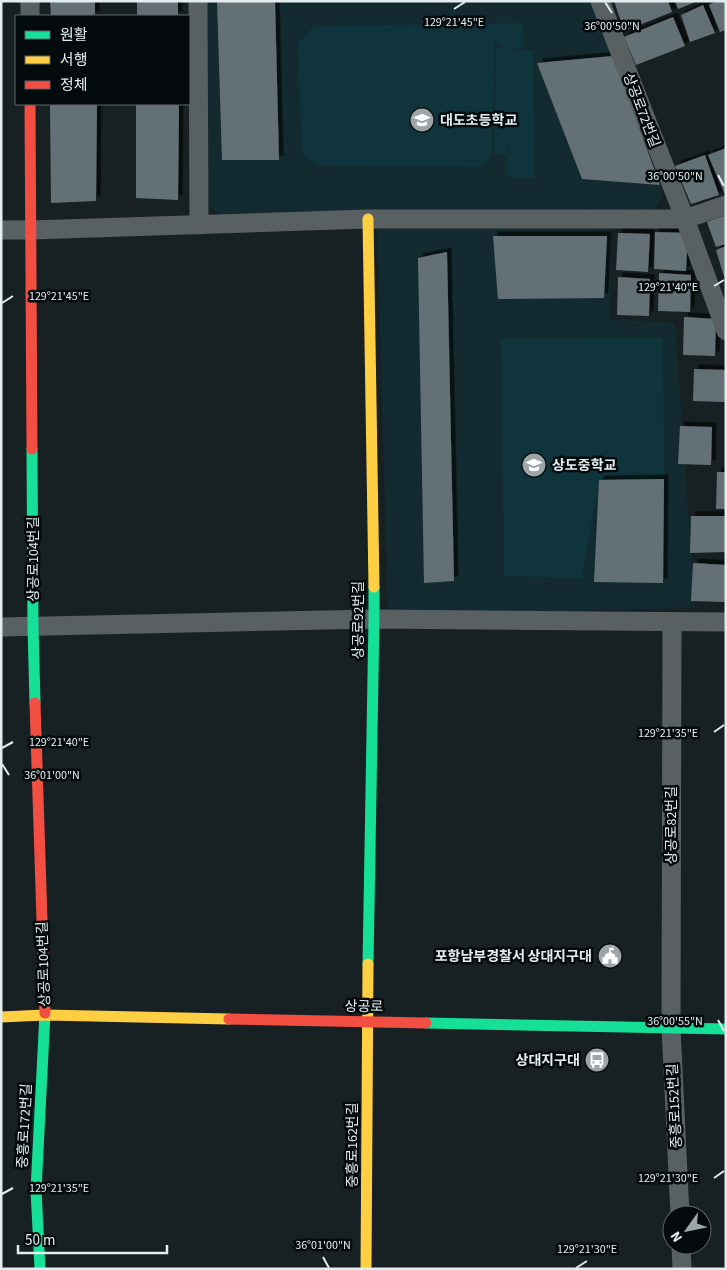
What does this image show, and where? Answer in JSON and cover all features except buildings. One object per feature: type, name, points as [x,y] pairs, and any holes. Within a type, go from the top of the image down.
[{"type":"street","points":[[30,1],[30,15]]},
{"type":"street","points":[[198,1],[199,225]]},
{"type":"street","name":"상공로72번길","points":[[600,1],[685,219],[726,331]]},
{"type":"street","name":"상공로104번길","points":[[30,105],[33,626],[45,1015]]},
{"type":"street","points":[[1,230],[368,219],[685,219],[726,205]]},
{"type":"street","name":"상공로92번길","points":[[368,219],[374,619],[368,1022]]},
{"type":"street","points":[[1,626],[374,619],[726,622]]},
{"type":"street","name":"상공로82번길","points":[[670,1028],[672,622]]},
{"type":"street","name":"상공로","points":[[1,1017],[45,1015],[726,1029]]},
{"type":"street","name":"중흥로172번길","points":[[40,1269],[36,1190],[45,1015]]},
{"type":"street","name":"중흥로162번길","points":[[366,1269],[368,1022]]},
{"type":"street","name":"중흥로152번길","points":[[670,1028],[679,1205]]},
{"type":"street","points":[[681,1255],[682,1269]]},
{"type":"shaded area","name":"대도초등학교","points":[[208,1],[591,1],[663,195],[655,209],[219,215],[208,205]]},
{"type":"shaded area","points":[[523,23],[524,48],[508,49],[533,50],[534,141],[519,141],[534,142],[534,178],[507,177],[508,141],[506,155],[494,154],[496,48],[505,49],[495,41],[491,154],[485,164],[479,167],[318,165],[311,161],[302,151],[298,44],[314,27]]},
{"type":"shaded area","name":"상도중학교","points":[[377,220],[612,229],[610,320],[675,322],[695,608],[388,615]]},
{"type":"shaded area","points":[[663,338],[664,479],[599,480],[582,578],[504,576],[501,339]]},
{"type":"traffic: fast","points":[[32,449],[35,703]]},
{"type":"traffic: fast","points":[[368,964],[374,587]]},
{"type":"traffic: fast","points":[[40,1269],[36,1190],[45,1013]]},
{"type":"traffic: fast","points":[[426,1023],[726,1029]]},
{"type":"traffic: slow","points":[[368,219],[374,587]]},
{"type":"traffic: slow","points":[[366,1269],[368,964]]},
{"type":"traffic: slow","points":[[1,1017],[45,1015],[229,1019]]},
{"type":"traffic: jam","points":[[30,105],[32,449]]},
{"type":"traffic: jam","points":[[35,703],[45,1013]]},
{"type":"traffic: jam","points":[[229,1019],[426,1023]]},
{"type":"place","name":"대도초등학교","points":[[422,120]]},
{"type":"place","name":"상도중학교","points":[[534,465]]},
{"type":"place","name":"포항남부경찰서 상대지구대","points":[[610,956]]},
{"type":"place","name":"상대지구대","points":[[597,1060]]}]
